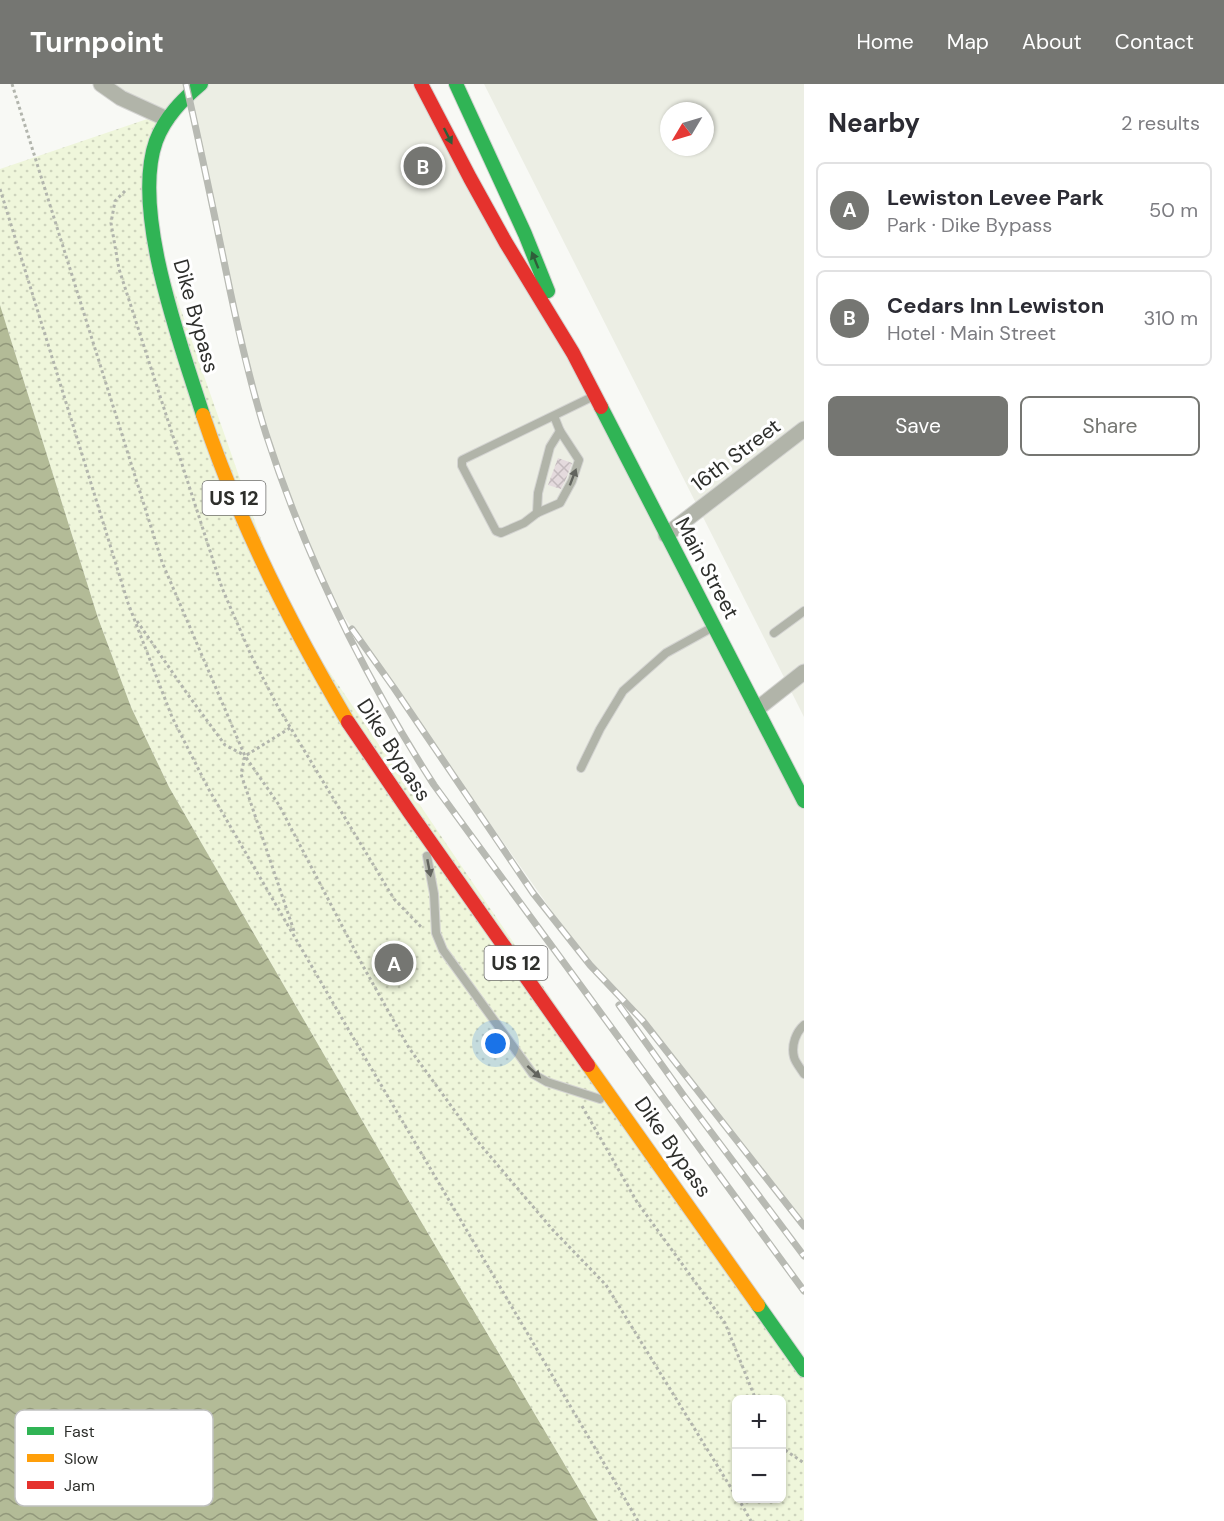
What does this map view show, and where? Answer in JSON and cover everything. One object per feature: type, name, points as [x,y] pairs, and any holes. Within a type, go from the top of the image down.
[{"type":"main road","name":"Dike Bypass","points":[[201,84],[176,105],[159,135],[150,166],[151,224],[156,255],[168,300],[206,423],[244,522],[318,670],[350,723],[410,813],[804,1370]]},
{"type":"main road","name":"Main Street","points":[[421,84],[506,243],[573,353],[804,801]]},
{"type":"main road","name":"Main Street","points":[[456,84],[525,234],[573,353]]},
{"type":"street","points":[[101,84],[130,102],[167,118]]},
{"type":"street","name":"16th Street","points":[[666,535],[804,429]]},
{"type":"street","points":[[757,709],[804,672]]},
{"type":"lane","points":[[554,416],[579,460],[572,480],[560,503],[537,513],[524,523],[501,533],[496,531],[462,466],[462,460],[595,395]]},
{"type":"lane","points":[[537,513],[538,493],[550,447],[560,430]]},
{"type":"lane","points":[[774,633],[804,611]]},
{"type":"lane","points":[[581,768],[600,729],[623,691],[666,653],[714,627]]},
{"type":"lane","points":[[410,813],[428,861],[434,894],[436,933],[443,950],[533,1074],[548,1082],[604,1101],[623,1113]]},
{"type":"lane","points":[[804,1025],[794,1040],[794,1057],[804,1074]]},
{"type":"path","points":[[12,84],[162,562],[245,756],[279,805],[363,966],[409,1048],[473,1136],[552,1229],[606,1285],[732,1489]]},
{"type":"path","points":[[0,189],[128,603],[172,717],[208,788],[638,1521]]},
{"type":"path","points":[[129,189],[115,201],[111,223],[119,268],[222,588],[251,656],[278,707],[394,899],[421,928],[436,933]]},
{"type":"path","points":[[133,616],[225,745],[245,756]]},
{"type":"path","points":[[290,728],[245,756],[241,774],[297,938]]},
{"type":"path","points":[[573,1089],[637,1202],[725,1323],[754,1395]]},
{"type":"path","points":[[784,1449],[804,1463]]},
{"type":"path","points":[[740,1503],[751,1521]]},
{"type":"shaded area","points":[[101,84],[421,84],[804,802],[804,1228],[693,1083],[590,965],[330,597],[281,476],[252,387],[189,94],[167,119]]},
{"type":"shaded area","points":[[484,84],[804,84],[804,717]]},
{"type":"shaded area","points":[[159,115],[151,224],[284,605],[804,1370],[804,1521],[598,1521],[403,1191],[169,787],[131,707],[98,618],[0,305],[0,169]]},
{"type":"water","points":[[0,305],[98,618],[131,707],[169,787],[403,1191],[598,1521],[0,1521]]},
{"type":"building","points":[[558,458],[572,463],[561,489],[548,485]]},
{"type":"railway","points":[[186,84],[239,332],[266,434],[299,526],[361,659],[408,744],[434,785],[804,1291]]},
{"type":"railway","points":[[352,629],[533,893],[590,965],[643,1021],[804,1226]]},
{"type":"railway","points":[[619,1005],[804,1256]]},
{"type":"traffic: fast","points":[[201,84],[175,110],[164,124],[156,141],[150,170],[150,204],[154,240],[162,278],[203,415]]},
{"type":"traffic: fast","points":[[456,84],[525,234],[548,291]]},
{"type":"traffic: fast","points":[[601,407],[804,801]]},
{"type":"traffic: fast","points":[[758,1305],[804,1370]]},
{"type":"traffic: slow","points":[[203,415],[249,534],[306,648],[348,722]]},
{"type":"traffic: slow","points":[[588,1065],[758,1305]]},
{"type":"traffic: jam","points":[[421,84],[506,243],[573,353],[601,407]]},
{"type":"traffic: jam","points":[[348,722],[588,1065]]},
{"type":"place","name":"Cedars Inn Lewiston","points":[[423,166]]},
{"type":"place","name":"Lewiston Levee Park","points":[[394,963]]}]
